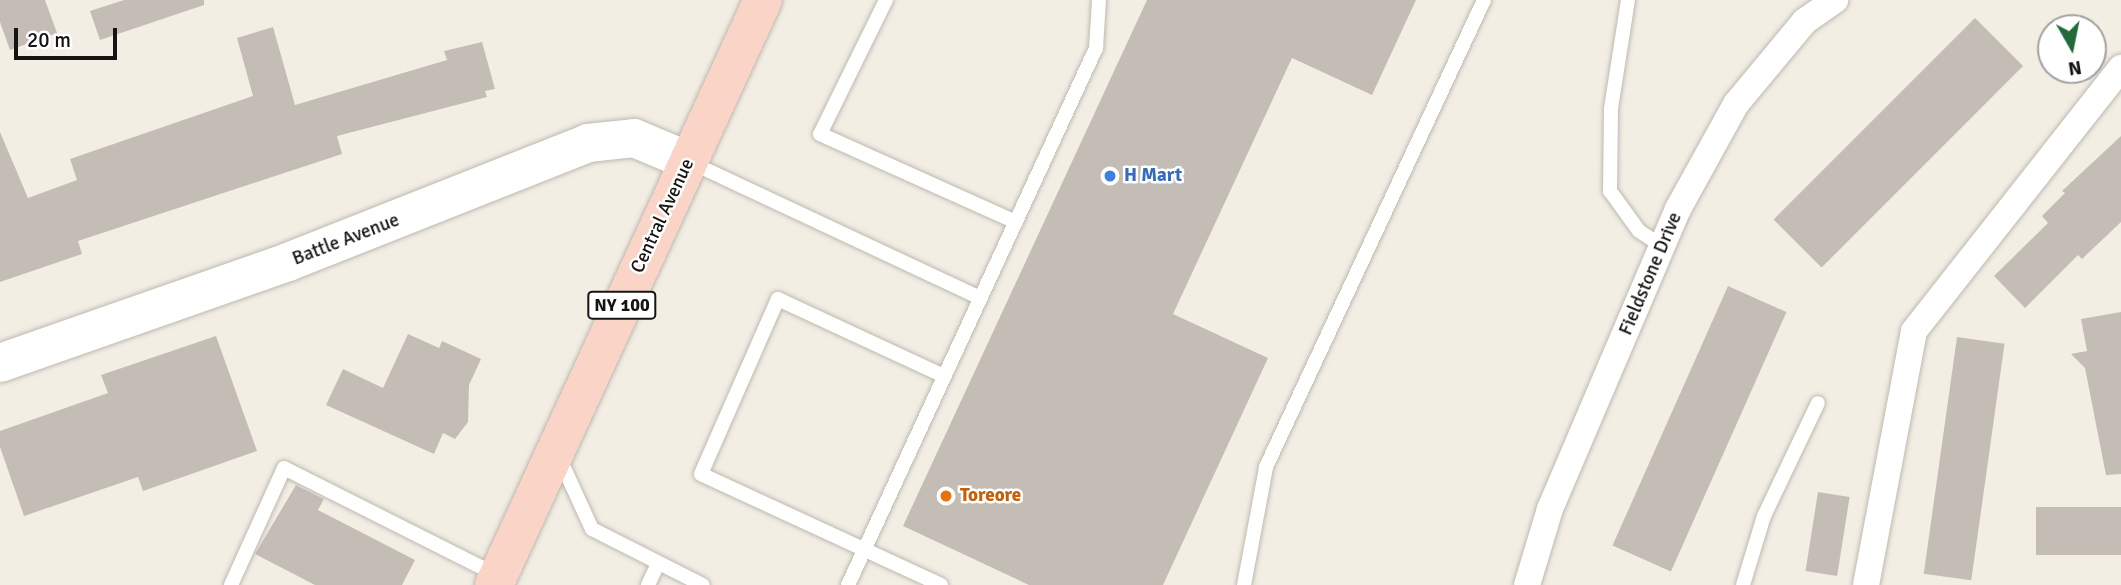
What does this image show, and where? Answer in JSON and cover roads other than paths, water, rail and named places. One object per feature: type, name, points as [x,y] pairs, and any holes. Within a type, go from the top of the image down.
[{"type":"main road","name":"Central Avenue","points":[[496,580],[764,0]]},
{"type":"street","name":"Fieldstone Drive","points":[[1527,585],[1550,509],[1662,246],[1736,104],[1805,21],[1835,0]]},
{"type":"street","points":[[1866,585],[1914,331],[2121,68]]},
{"type":"street","name":"Battle Avenue","points":[[0,363],[288,262],[588,143],[634,138],[689,161]]},
{"type":"lane","points":[[886,0],[820,134],[1016,222]]},
{"type":"lane","points":[[848,585],[1096,48],[1099,0]]},
{"type":"lane","points":[[1244,585],[1266,467],[1484,0]]},
{"type":"lane","points":[[1628,0],[1611,110],[1610,191],[1639,231],[1662,246]]},
{"type":"lane","points":[[689,161],[981,298]]},
{"type":"lane","points":[[941,585],[701,474],[778,299],[944,376]]},
{"type":"lane","points":[[1742,585],[1764,516],[1818,403]]},
{"type":"lane","points":[[556,449],[582,515],[604,539],[703,585]]},
{"type":"lane","points":[[231,585],[284,468],[496,580]]},
{"type":"lane","points":[[648,585],[658,564]]},
{"type":"place","name":"H Mart","points":[[1110,176]]},
{"type":"place","name":"Toreore","points":[[946,496]]}]
